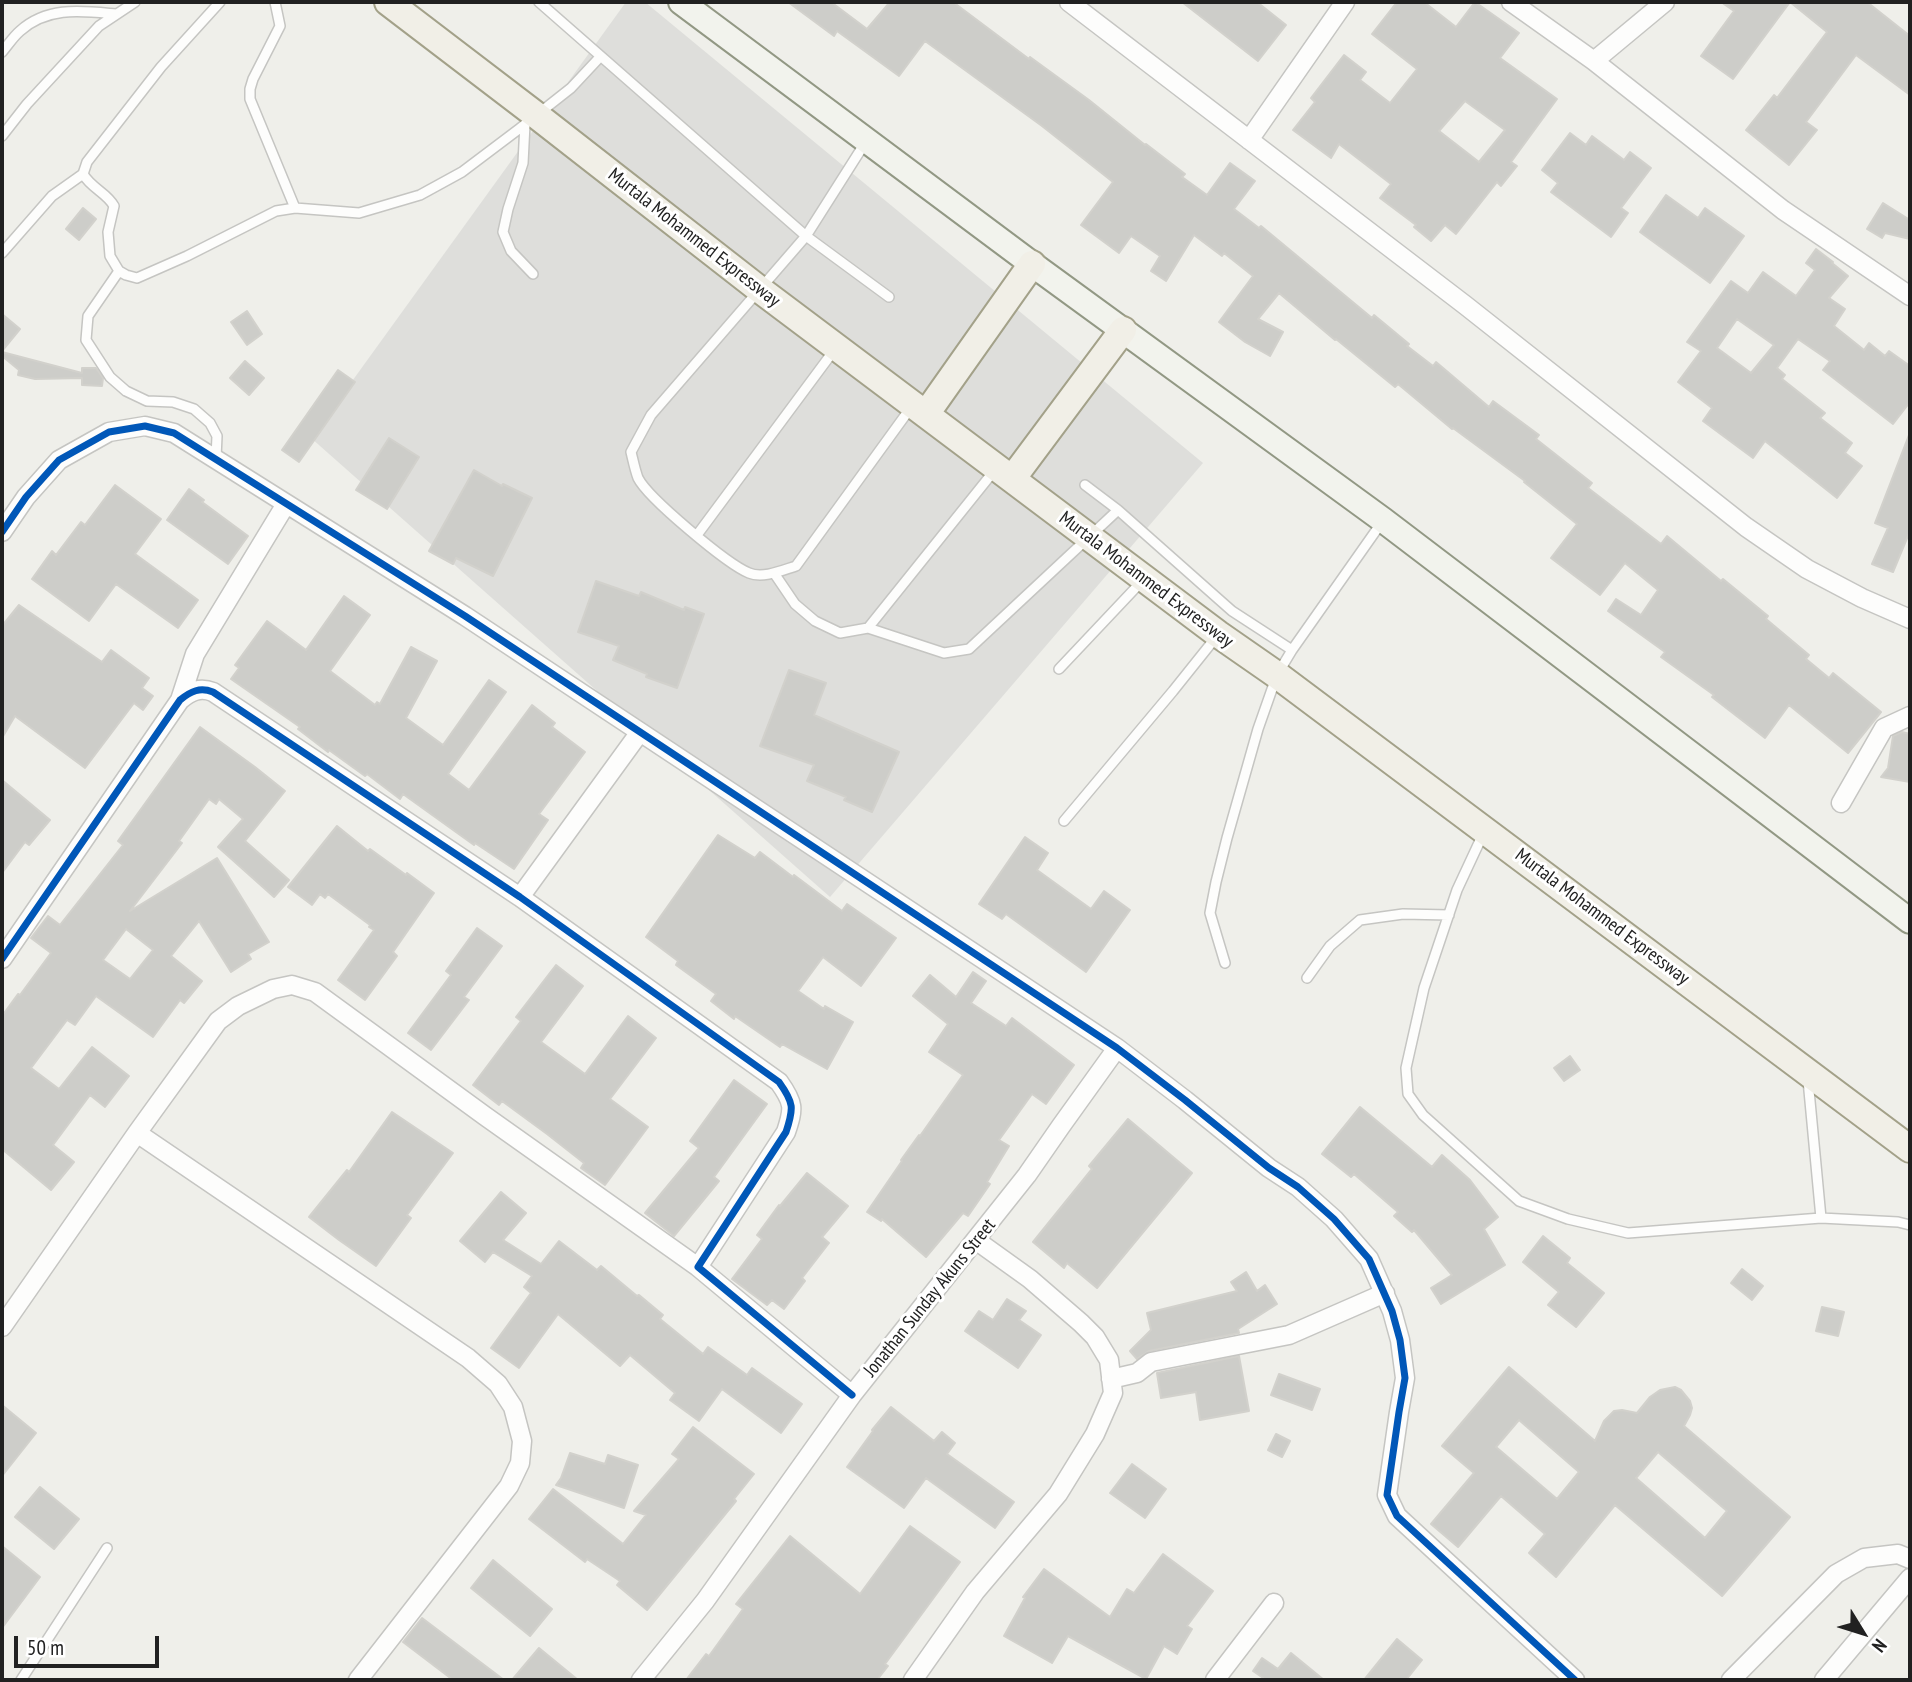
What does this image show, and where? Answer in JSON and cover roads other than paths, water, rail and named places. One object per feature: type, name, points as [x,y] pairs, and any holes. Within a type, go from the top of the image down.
[{"type":"main road","name":"Murtala Mohammed Expressway","points":[[388,2],[531,120],[1910,1149]]},
{"type":"main road","points":[[681,2],[1032,264],[1383,520],[1910,921]]},
{"type":"main road","points":[[919,410],[1032,264]]},
{"type":"main road","points":[[1004,474],[1123,330]]},
{"type":"street","points":[[1069,2],[1465,305],[1746,527],[1807,569],[1910,619]]},
{"type":"street","points":[[1249,140],[1345,2]]},
{"type":"street","points":[[1511,2],[1594,61],[1783,210],[1910,296]]},
{"type":"street","points":[[1594,61],[1665,2]]},
{"type":"street","points":[[2,532],[26,498],[59,460],[108,432],[145,426],[174,433],[465,616],[1117,1048],[1297,1187],[1334,1219],[1369,1259],[1385,1293],[1400,1340],[1405,1378],[1387,1495],[1397,1516],[1575,1680]]},
{"type":"street","points":[[2,959],[180,700],[195,654],[286,504]]},
{"type":"street","points":[[180,700],[205,688],[213,692],[520,897],[779,1082],[790,1098],[791,1115],[786,1132],[698,1267]]},
{"type":"street","points":[[1841,803],[1884,728],[1910,716]]},
{"type":"street","points":[[520,897],[640,732]]},
{"type":"street","points":[[2,1327],[218,1021],[238,1006],[273,989],[292,985],[315,992],[698,1267],[852,1395]]},
{"type":"street","name":"Jonathan Sunday Akuns Street","points":[[641,1680],[705,1601],[852,1395],[1027,1175],[1117,1048]]},
{"type":"street","points":[[137,1133],[468,1358],[498,1384],[513,1407],[522,1441],[520,1464],[509,1486],[358,1680]]},
{"type":"street","points":[[913,1680],[975,1592],[1058,1494],[1095,1434],[1113,1393],[1109,1360],[1095,1337],[1030,1279],[977,1241]]},
{"type":"street","points":[[1111,1379],[1137,1373],[1151,1362],[1289,1335],[1385,1293]]},
{"type":"street","points":[[1731,1680],[1836,1574],[1864,1558],[1898,1554],[1910,1559]]},
{"type":"street","points":[[1824,1680],[1910,1578]]},
{"type":"street","points":[[1214,1680],[1274,1603]]},
{"type":"lane","points":[[2,136],[27,104],[99,26],[135,2]]},
{"type":"lane","points":[[2,253],[52,196],[83,174],[86,162],[117,121],[220,2]]},
{"type":"lane","points":[[275,2],[280,26],[253,79],[250,99],[295,208]]},
{"type":"lane","points":[[539,2],[806,236],[889,297]]},
{"type":"lane","points":[[2,52],[20,30],[46,14],[76,11],[116,14]]},
{"type":"lane","points":[[83,174],[114,206],[108,232],[110,256],[119,271],[136,278],[187,256],[275,211],[295,208],[359,213],[420,195],[462,172],[531,120],[570,88],[600,57]]},
{"type":"lane","points":[[531,120],[523,163],[503,232],[511,251],[533,274]]},
{"type":"lane","points":[[867,140],[806,236],[651,415],[631,452],[638,478],[653,498],[697,535],[751,574],[774,573],[796,566],[919,410]]},
{"type":"lane","points":[[119,271],[88,316],[86,340],[110,377],[126,391],[148,401],[173,402],[194,409],[210,422],[218,436],[216,458]]},
{"type":"lane","points":[[697,535],[836,347]]},
{"type":"lane","points":[[868,628],[1004,474]]},
{"type":"lane","points":[[1085,485],[1118,510],[1232,611],[1292,650]]},
{"type":"lane","points":[[774,573],[795,604],[815,621],[840,633],[868,628],[944,653],[969,649],[1118,510]]},
{"type":"lane","points":[[1225,963],[1210,913],[1227,838],[1258,729],[1277,675],[1383,520]]},
{"type":"lane","points":[[1059,669],[1144,579]]},
{"type":"lane","points":[[1064,821],[1218,634]]},
{"type":"lane","points":[[1485,830],[1466,869],[1424,988],[1406,1068],[1408,1094],[1423,1115],[1518,1201],[1568,1219],[1629,1233],[1821,1218],[1910,1225]]},
{"type":"lane","points":[[1307,978],[1330,946],[1360,920],[1402,914],[1449,915]]},
{"type":"lane","points":[[1807,1071],[1821,1218]]},
{"type":"lane","points":[[21,1680],[107,1548]]}]
